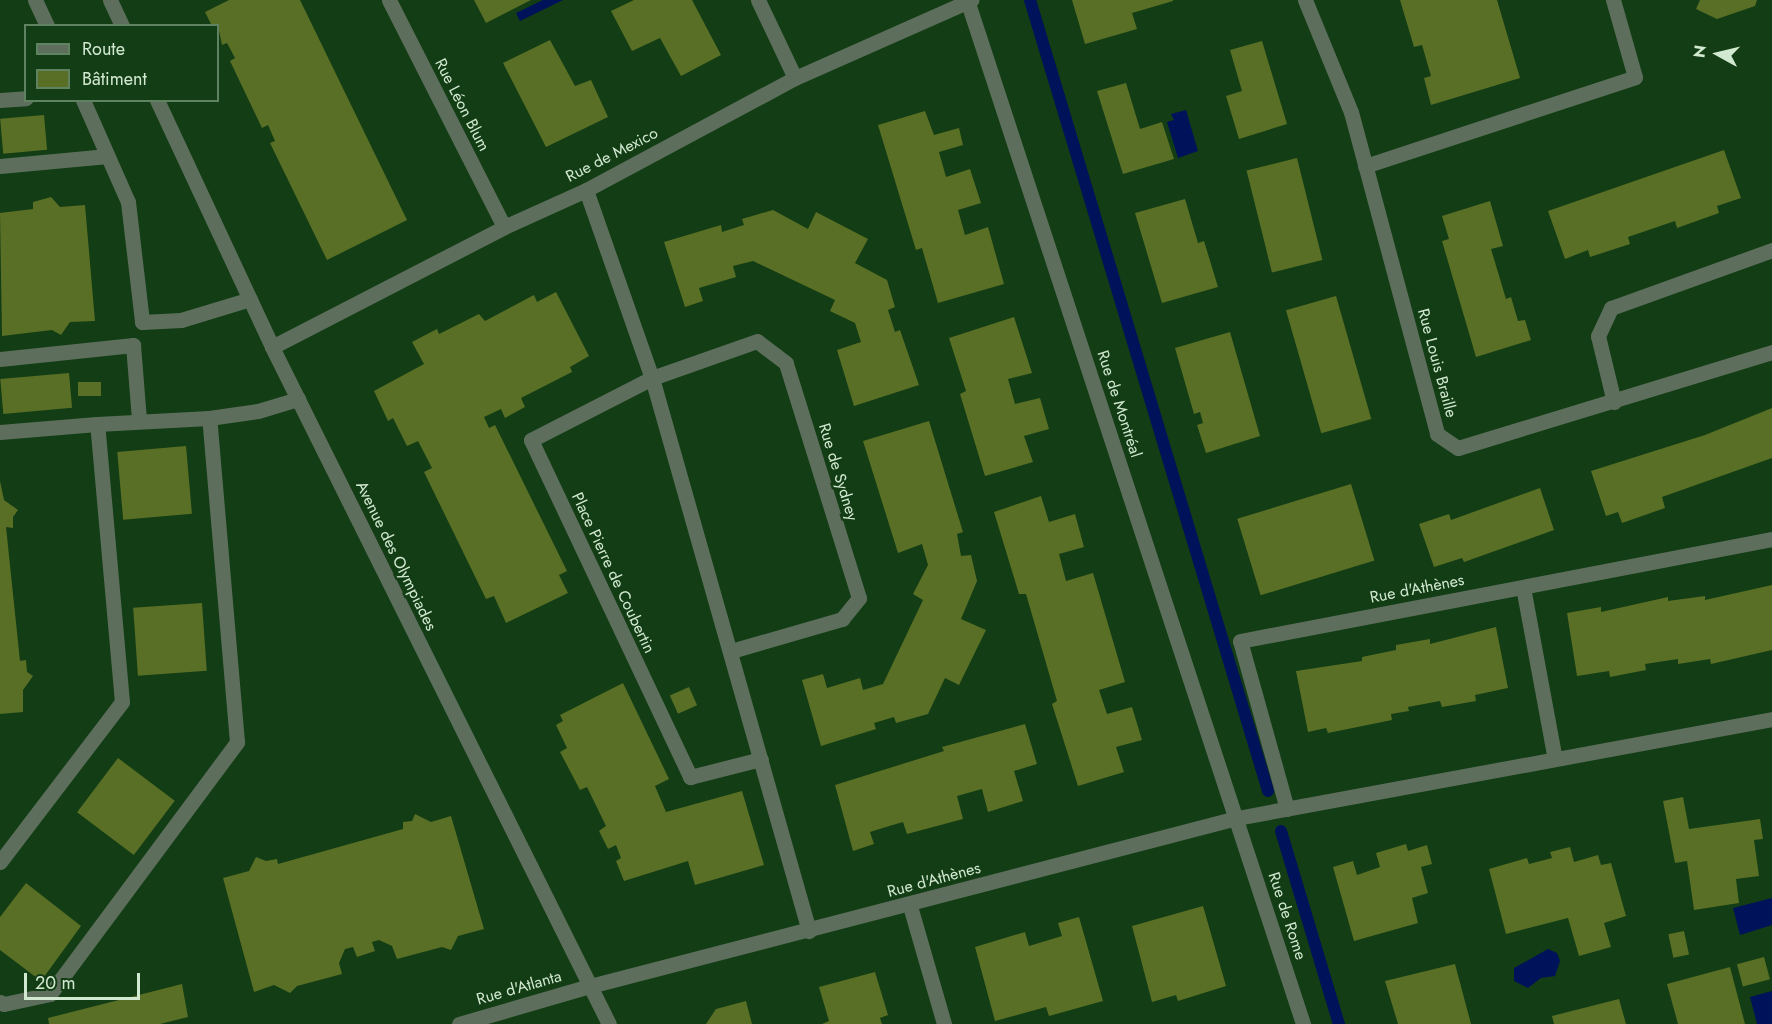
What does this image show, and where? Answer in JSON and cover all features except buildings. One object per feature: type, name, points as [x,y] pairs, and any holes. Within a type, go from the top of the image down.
[{"type":"street","points":[[35,0],[46,24]]},
{"type":"street","points":[[110,0],[121,24]]},
{"type":"street","name":"Rue Léon Blum","points":[[389,0],[504,227]]},
{"type":"street","points":[[758,0],[795,78]]},
{"type":"street","name":"Rue Louis Braille","points":[[1305,0],[1351,112],[1437,434],[1458,448],[1772,352]]},
{"type":"street","points":[[1365,166],[1635,77],[1613,0]]},
{"type":"street","name":"Rue de Mexico","points":[[272,347],[504,227],[586,190],[795,78],[968,1]]},
{"type":"street","name":"Rue de Montréal","points":[[968,1],[1237,818]]},
{"type":"street","points":[[0,100],[24,98]]},
{"type":"street","points":[[84,102],[128,202],[142,322],[133,345],[139,420]]},
{"type":"street","name":"Avenue des Olympiades","points":[[158,102],[272,347],[609,1024]]},
{"type":"street","points":[[0,166],[108,156]]},
{"type":"street","points":[[586,190],[652,378],[732,651],[810,931]]},
{"type":"street","points":[[1614,402],[1598,336],[1611,308],[1772,250]]},
{"type":"street","points":[[142,322],[181,320],[250,299]]},
{"type":"street","name":"Rue de Sydney","points":[[652,378],[757,341],[786,363],[859,598],[842,619],[732,651]]},
{"type":"street","points":[[0,359],[133,345]]},
{"type":"street","name":"Place Pierre de Coubertin","points":[[652,378],[531,440],[690,777],[761,759]]},
{"type":"street","points":[[0,432],[139,420],[209,418],[258,411],[298,399]]},
{"type":"street","points":[[0,1002],[4,1004],[50,994],[237,742],[209,418]]},
{"type":"street","points":[[0,862],[122,702],[97,424]]},
{"type":"street","name":"Rue d'Athènes","points":[[1287,809],[1240,640],[1772,539]]},
{"type":"street","points":[[1522,587],[1555,759]]},
{"type":"street","name":"Rue d'Athènes","points":[[590,986],[910,906],[1237,818],[1772,719]]},
{"type":"street","name":"Rue de Rome","points":[[1237,818],[1303,1024]]},
{"type":"street","points":[[910,906],[944,1024]]},
{"type":"street","name":"Rue d'Atlanta","points":[[459,1024],[590,986]]},
{"type":"shaded area","points":[[543,0],[563,0],[520,21],[516,13]]},
{"type":"shaded area","points":[[1186,110],[1198,151],[1178,158],[1167,122],[1174,120],[1171,114]]},
{"type":"shaded area","points":[[1772,898],[1772,925],[1740,935],[1733,908]]},
{"type":"shaded area","points":[[1548,949],[1557,953],[1560,961],[1555,976],[1541,978],[1528,988],[1514,981],[1514,968]]},
{"type":"shaded area","points":[[1772,991],[1772,1024],[1757,1024],[1750,997]]},
{"type":"waterway","points":[[1030,0],[1268,791]]},
{"type":"waterway","points":[[1281,831],[1339,1024]]}]
